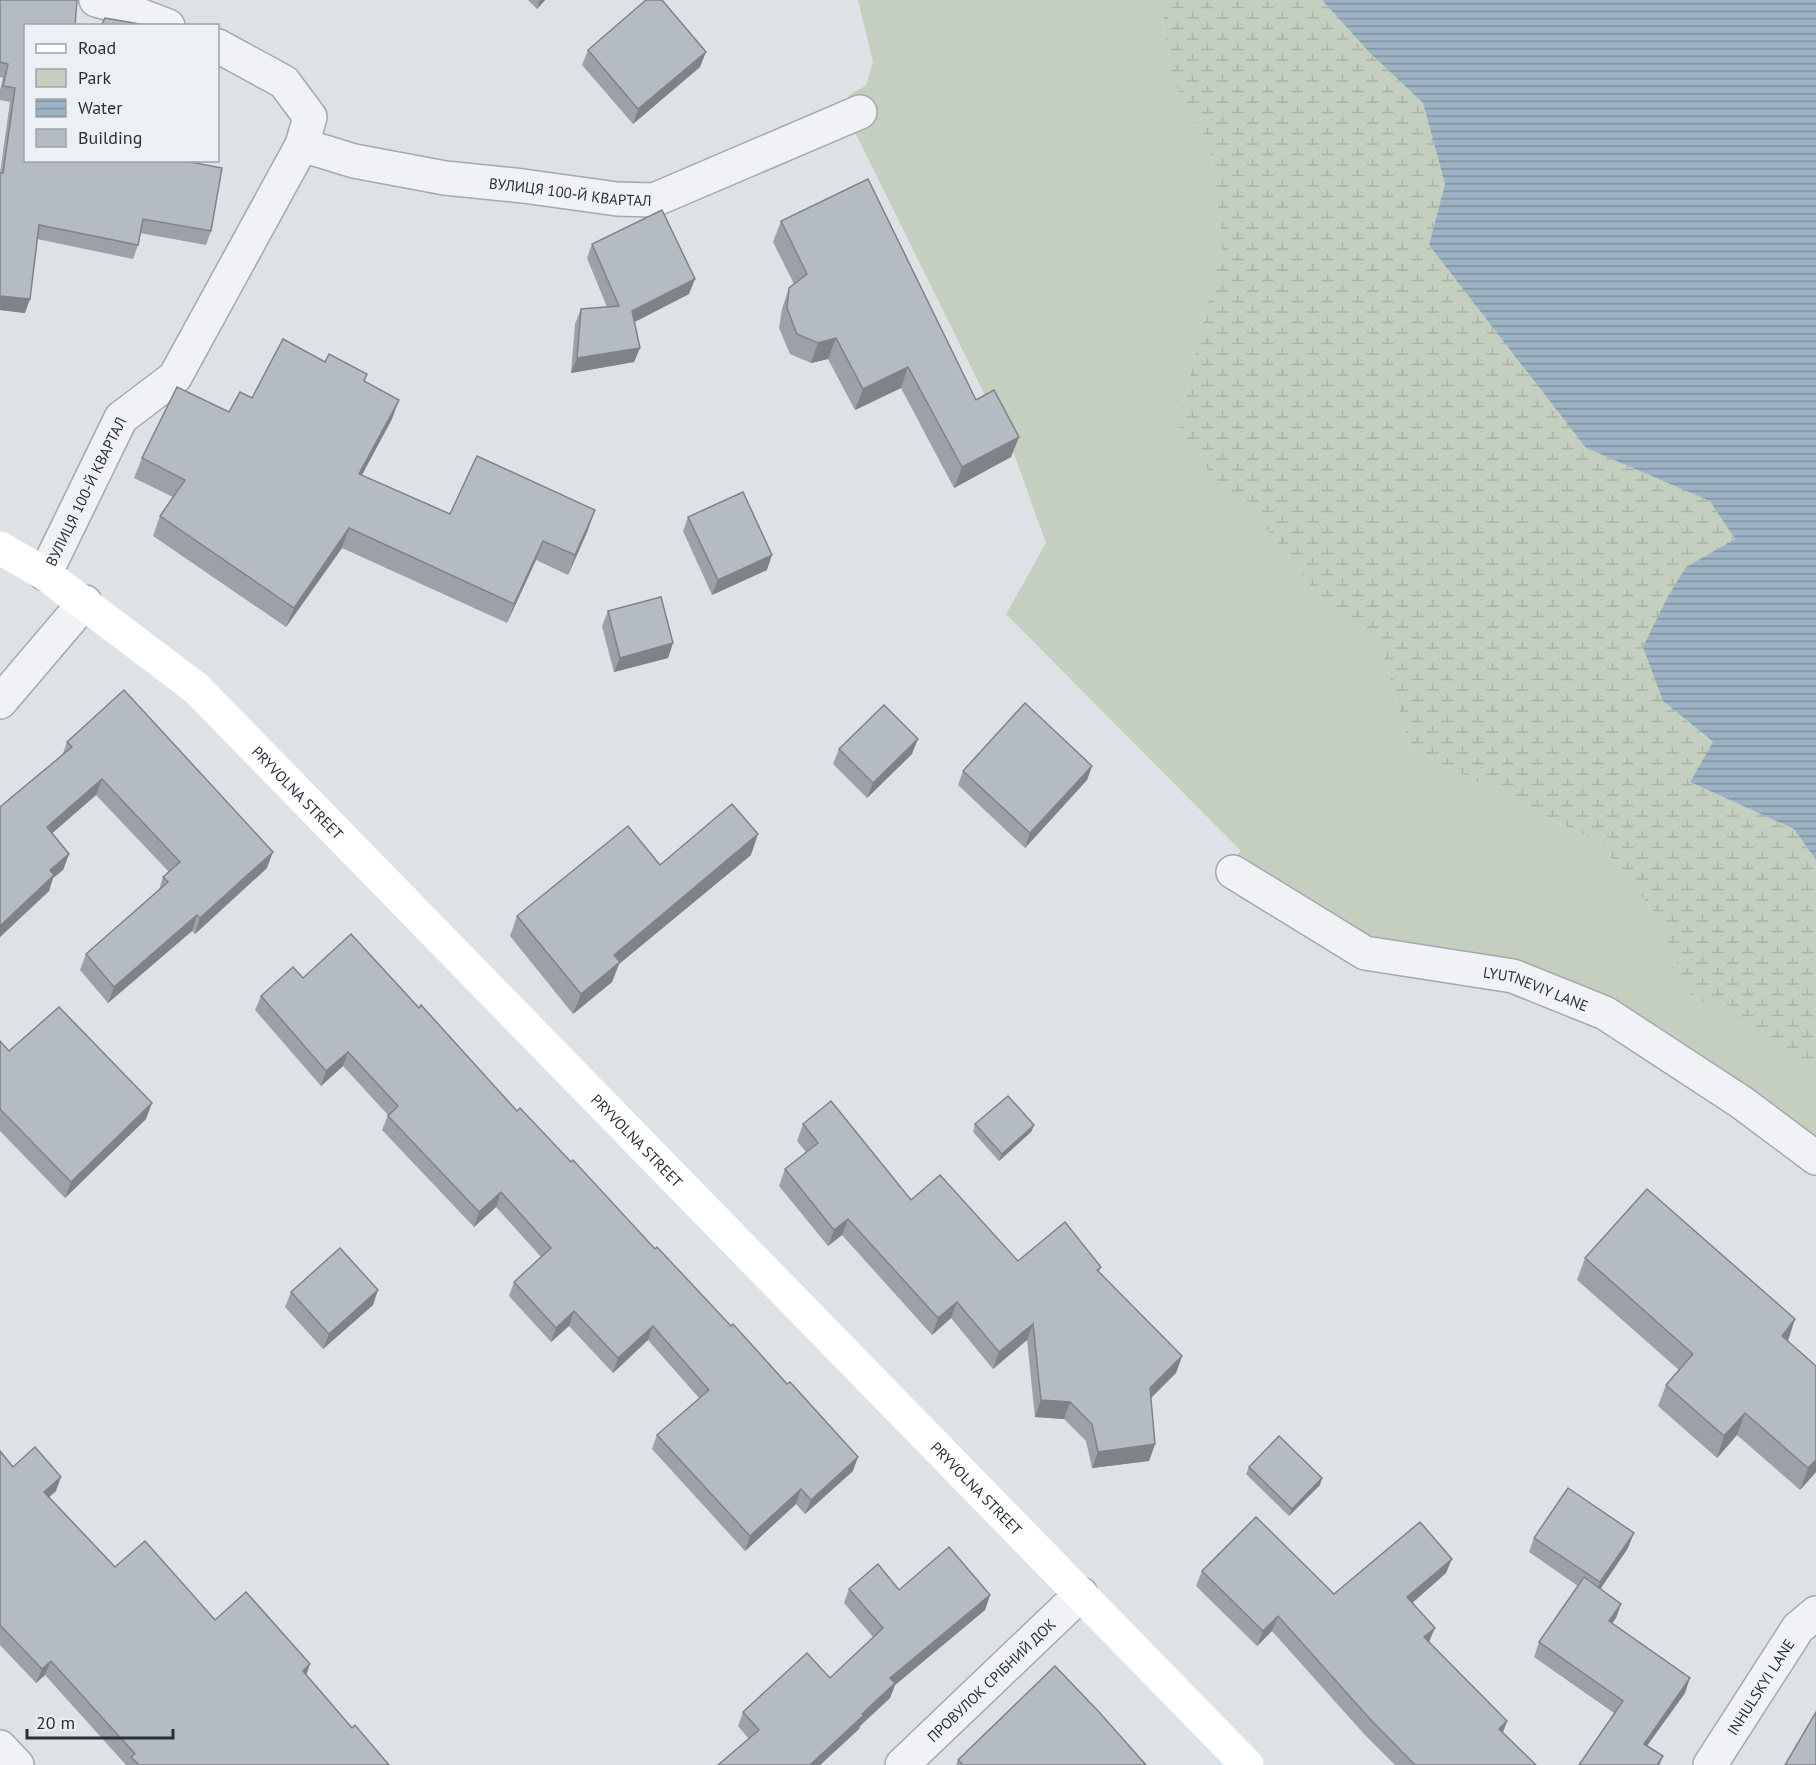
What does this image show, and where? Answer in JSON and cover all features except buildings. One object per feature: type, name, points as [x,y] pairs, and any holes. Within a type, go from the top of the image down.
[{"type":"street","points":[[96,0],[163,24]]},
{"type":"street","name":"ВУЛИЦЯ 100-Й КВАРТАЛ","points":[[45,574],[121,418],[175,377],[302,145],[310,117],[284,82],[219,47]]},
{"type":"street","name":"ВУЛИЦЯ 100-Й КВАРТАЛ","points":[[302,145],[354,161],[445,178],[617,199],[654,200],[860,112]]},
{"type":"street","name":"PRYVOLNA STREET","points":[[0,548],[45,574],[85,602],[196,688],[1247,1765]]},
{"type":"street","points":[[0,702],[85,602]]},
{"type":"street","name":"LYUTNEVIY LANE","points":[[1233,872],[1365,953],[1514,976],[1605,1013],[1741,1102],[1816,1158]]},
{"type":"street","name":"ПРОВУЛОК СРІБНИЙ ДОК","points":[[902,1765],[1081,1594]]},
{"type":"street","name":"INHULSKYI LANE","points":[[1710,1765],[1798,1628],[1816,1613]]},
{"type":"street","points":[[0,1747],[17,1765]]},
{"type":"green space","points":[[858,0],[1166,0],[1163,21],[1174,80],[1210,146],[1223,242],[1178,425],[1273,536],[1318,597],[1382,651],[1410,748],[1599,843],[1655,913],[1690,994],[1816,1069],[1816,1173],[1613,1029],[1517,989],[1362,964],[1215,877],[1241,851],[1006,614],[1046,543],[1014,454],[853,128],[848,96],[866,85],[873,62]]},
{"type":"green space","points":[[1166,0],[1322,0],[1370,53],[1423,103],[1445,184],[1429,245],[1586,448],[1711,501],[1735,539],[1686,567],[1663,701],[1713,743],[1690,782],[1794,829],[1816,860],[1816,1069],[1690,994],[1655,913],[1599,843],[1410,748],[1382,651],[1318,597],[1273,536],[1211,474],[1178,425],[1223,242],[1210,146],[1174,81],[1163,21]]},
{"type":"water","points":[[1322,0],[1816,0],[1816,860],[1794,829],[1690,782],[1713,742],[1663,701],[1643,647],[1667,598],[1686,567],[1735,539],[1710,501],[1586,448],[1429,245],[1445,184],[1423,103],[1370,53]]}]
